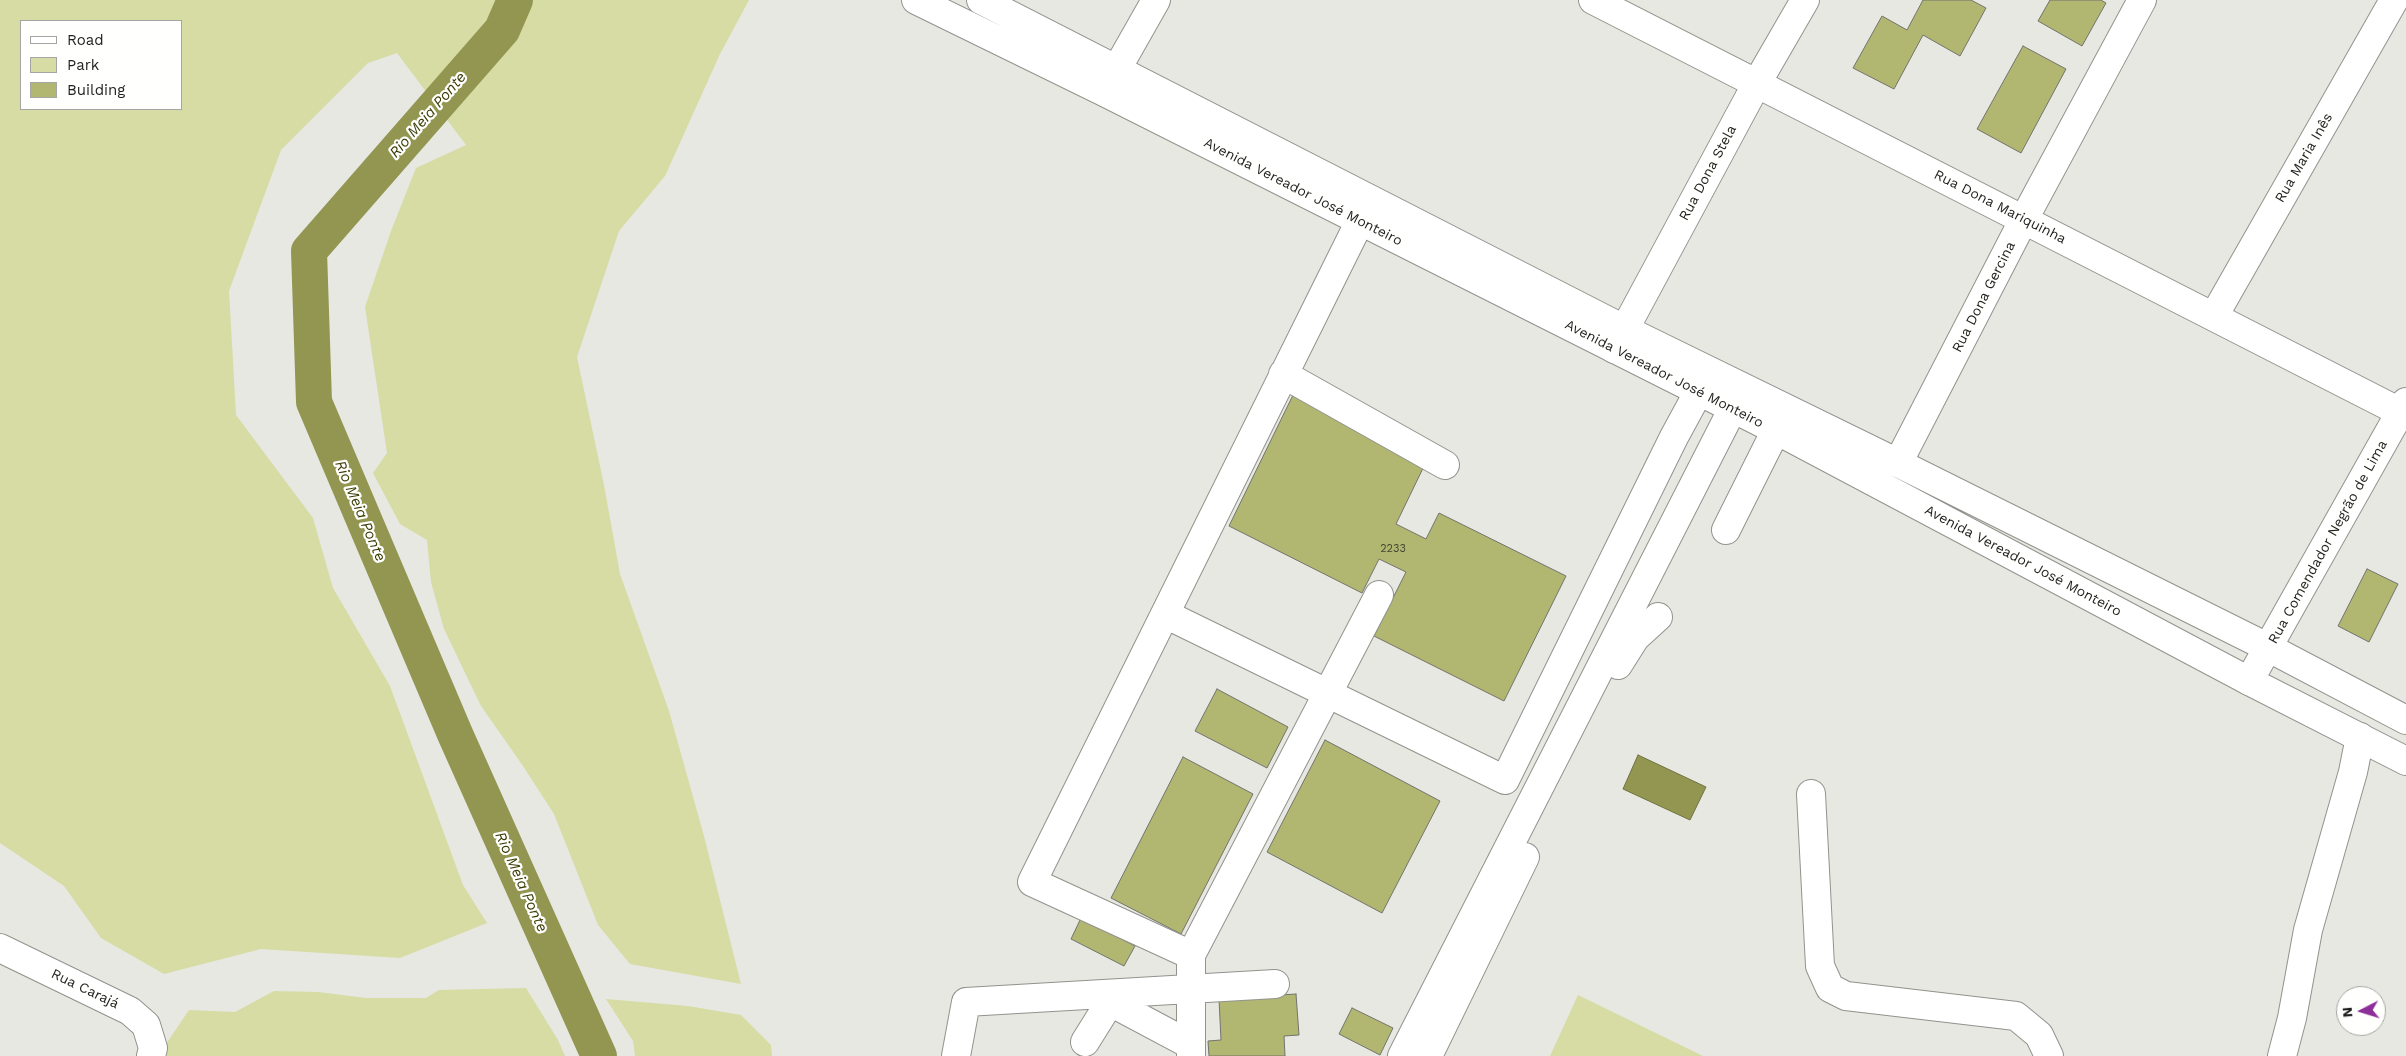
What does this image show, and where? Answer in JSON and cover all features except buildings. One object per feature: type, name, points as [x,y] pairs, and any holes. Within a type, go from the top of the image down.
[{"type":"street","name":"Avenida Vereador José Monteiro","points":[[916,0],[1111,81],[1619,339],[1699,391],[2249,681],[2406,761]]},
{"type":"street","name":"Avenida Vereador José Monteiro","points":[[981,0],[1111,81],[1360,221],[1898,463],[2269,648],[2406,720]]},
{"type":"street","points":[[1111,81],[1156,0]]},
{"type":"street","name":"Rua Dona Mariquinha","points":[[1592,0],[2214,316],[2404,409]]},
{"type":"street","name":"Rua Dona Stela","points":[[1619,339],[1757,83],[1805,0]]},
{"type":"street","name":"Rua Dona Gercina","points":[[1898,463],[2024,219],[2142,0]]},
{"type":"street","name":"Rua Maria Inês","points":[[2214,316],[2394,0]]},
{"type":"street","points":[[1191,955],[1032,882],[1360,221]]},
{"type":"street","points":[[1283,374],[1445,465]]},
{"type":"street","points":[[1165,614],[1505,780],[1674,437],[1699,391]]},
{"type":"street","points":[[1402,1056],[1733,408]]},
{"type":"street","name":"Rua Comendador Negrão de Lima","points":[[2249,681],[2404,409]]},
{"type":"street","points":[[1726,530],[1776,430]]},
{"type":"street","points":[[1621,547],[1654,562]]},
{"type":"street","points":[[1191,1051],[1191,955],[1379,595]]},
{"type":"street","points":[[1428,1056],[1619,662],[1635,638],[1658,617]]},
{"type":"street","points":[[2282,1056],[2292,1018],[2308,930],[2353,772],[2360,738]]},
{"type":"street","points":[[1811,794],[1820,966],[1830,988],[1846,996],[2016,1016],[2039,1035],[2049,1056]]},
{"type":"street","name":"Rua Carajá","points":[[0,948],[130,1010],[146,1025],[152,1052]]},
{"type":"street","points":[[956,1056],[966,1002],[1104,998],[1275,984]]},
{"type":"street","points":[[1085,1042],[1104,998]]},
{"type":"street","points":[[1104,998],[1191,1051]]},
{"type":"green space","points":[[0,0],[749,0],[720,54],[665,176],[619,231],[577,357],[604,485],[620,574],[669,711],[704,836],[741,984],[630,964],[598,925],[554,814],[481,706],[444,629],[431,582],[427,540],[400,524],[373,473],[387,453],[365,307],[391,231],[416,168],[466,145],[397,53],[368,63],[281,150],[229,291],[236,415],[313,518],[333,588],[390,686],[463,885],[487,923],[400,958],[261,949],[164,974],[101,938],[64,886],[0,843]]},
{"type":"green space","points":[[526,988],[558,1040],[565,1056],[165,1056],[166,1044],[189,1010],[235,1012],[274,991],[318,992],[366,998],[426,998],[439,990]]},
{"type":"green space","points":[[1578,995],[1703,1056],[1550,1056]]},
{"type":"green space","points":[[606,999],[688,1006],[741,1015],[771,1045],[772,1056],[635,1056],[633,1041]]},
{"type":"shaded area","points":[[1638,755],[1706,787],[1690,820],[1623,789]]},
{"type":"waterway","name":"Rio Meia Ponte","points":[[515,0],[502,30],[309,251],[314,402],[455,734],[599,1056]]}]
